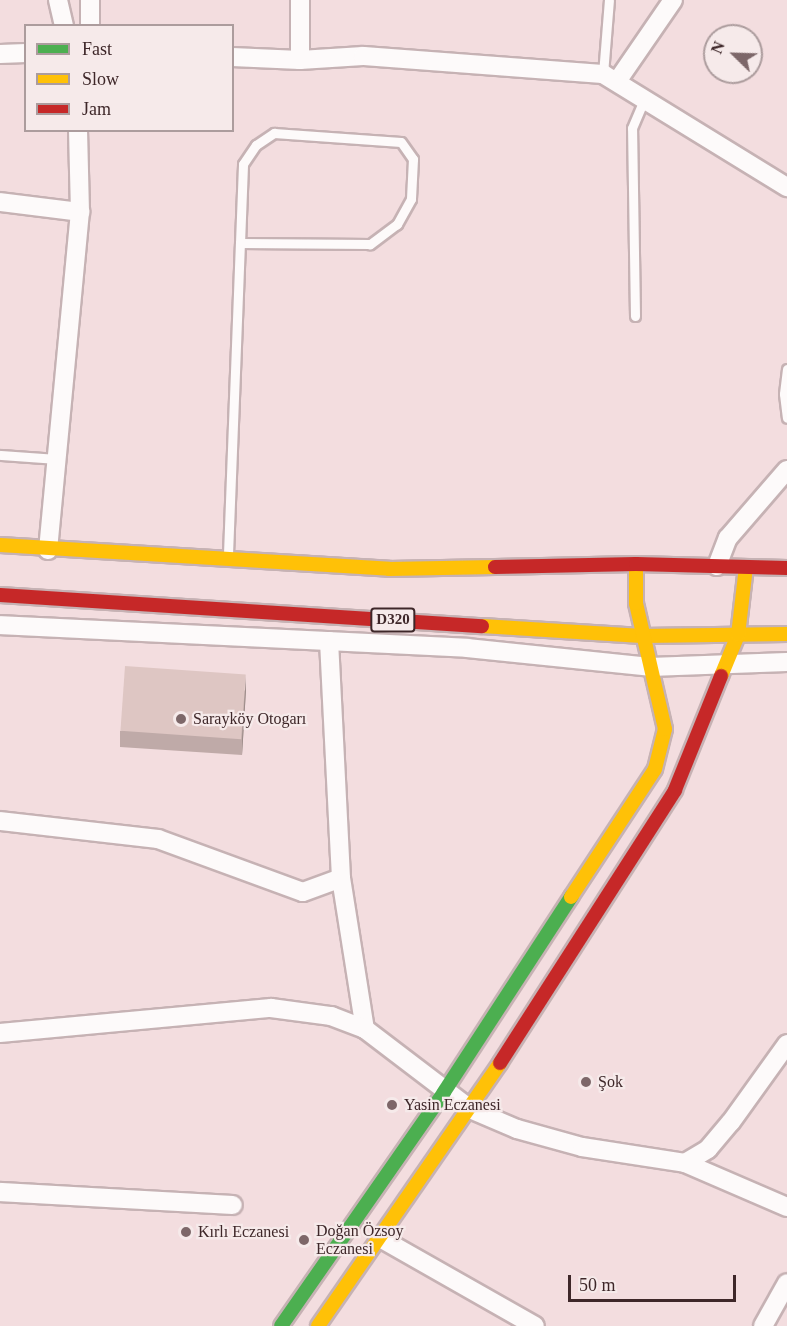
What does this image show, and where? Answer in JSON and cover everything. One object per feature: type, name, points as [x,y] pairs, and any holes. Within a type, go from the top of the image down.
[{"type":"main road","points":[[0,545],[48,550],[389,569],[636,564],[787,568]]},
{"type":"main road","points":[[281,1326],[444,1092],[655,769],[665,729],[636,603],[636,564]]},
{"type":"main road","points":[[318,1326],[470,1109],[675,790],[738,635],[746,567]]},
{"type":"main road","name":"D320","points":[[4,595],[642,636],[787,634]]},
{"type":"street","points":[[58,0],[64,24]]},
{"type":"street","points":[[90,0],[90,24]]},
{"type":"street","points":[[300,0],[300,60]]},
{"type":"street","points":[[610,77],[673,0]]},
{"type":"street","points":[[0,54],[24,53]]},
{"type":"street","points":[[234,57],[300,60],[363,56],[610,77],[787,187]]},
{"type":"street","points":[[48,550],[80,212],[78,132]]},
{"type":"street","points":[[0,202],[80,212]]},
{"type":"street","points":[[717,566],[728,538],[787,470]]},
{"type":"street","points":[[4,595],[1,630],[467,648],[650,667],[787,662]]},
{"type":"street","points":[[329,641],[341,878],[365,1029]]},
{"type":"street","points":[[0,820],[158,839],[303,892],[341,878]]},
{"type":"street","points":[[0,1033],[271,1008],[331,1016],[365,1029],[444,1092],[470,1109],[517,1129],[582,1147],[685,1163],[787,1207]]},
{"type":"street","points":[[685,1163],[708,1149],[787,1044]]},
{"type":"street","points":[[0,1192],[233,1205]]},
{"type":"street","points":[[380,1238],[535,1326]]},
{"type":"street","points":[[763,1326],[787,1283]]},
{"type":"lane","points":[[609,0],[610,77]]},
{"type":"lane","points":[[635,316],[632,128],[645,98]]},
{"type":"lane","points":[[228,560],[240,243],[243,164],[256,145],[274,133],[401,142],[413,159],[411,199],[397,224],[370,244],[240,243]]},
{"type":"lane","points":[[787,369],[784,394],[787,418]]},
{"type":"lane","points":[[0,455],[56,459]]},
{"type":"building","points":[[125,666],[246,674],[241,739],[120,731]]},
{"type":"traffic: fast","points":[[281,1326],[444,1092],[571,897]]},
{"type":"traffic: slow","points":[[0,545],[389,569],[495,567]]},
{"type":"traffic: slow","points":[[571,897],[655,769],[665,729],[636,603],[636,564]]},
{"type":"traffic: slow","points":[[721,676],[738,635],[746,567]]},
{"type":"traffic: slow","points":[[482,626],[642,636],[787,634]]},
{"type":"traffic: slow","points":[[318,1326],[500,1063]]},
{"type":"traffic: jam","points":[[495,567],[636,564],[787,568]]},
{"type":"traffic: jam","points":[[0,595],[482,626]]},
{"type":"traffic: jam","points":[[500,1063],[675,790],[721,676]]},
{"type":"place","name":"Sarayköy Otogarı","points":[[181,719]]},
{"type":"place","name":"Şok","points":[[586,1082]]},
{"type":"place","name":"Yasin Eczanesi","points":[[392,1105]]},
{"type":"place","name":"Kırlı Eczanesi","points":[[186,1232]]},
{"type":"place","name":"Doğan Özsoy Eczanesi","points":[[304,1240]]}]
